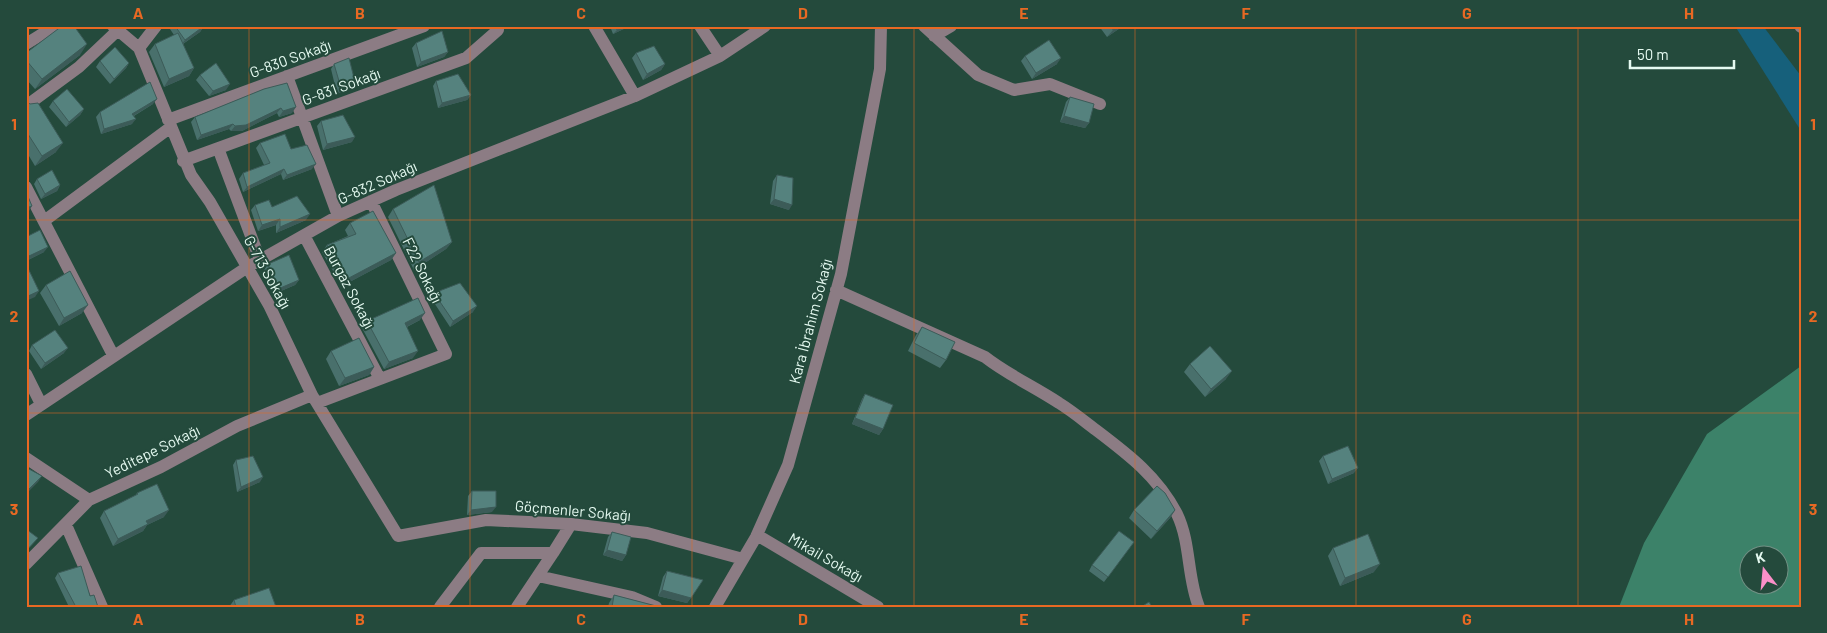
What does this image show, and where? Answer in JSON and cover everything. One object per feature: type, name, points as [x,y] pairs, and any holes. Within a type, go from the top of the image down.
[{"type":"street","points":[[26,44],[54,26]]},
{"type":"street","points":[[26,106],[79,67],[115,29],[139,48],[156,26]]},
{"type":"street","name":"G-830 Sokağı","points":[[44,221],[169,124],[287,76],[424,26]]},
{"type":"street","name":"G-831 Sokağı","points":[[183,161],[466,58],[498,30],[498,26]]},
{"type":"street","points":[[594,26],[635,96]]},
{"type":"street","points":[[700,26],[720,56]]},
{"type":"street","name":"G-832 Sokağı","points":[[26,415],[113,355],[246,268],[305,237],[338,216],[371,201],[635,96],[720,56],[765,26]]},
{"type":"street","name":"Kara İbrahim Sokağı","points":[[715,607],[757,535],[788,465],[836,290],[880,69],[881,26]]},
{"type":"street","points":[[924,26],[978,75],[996,83],[1014,90],[1050,84],[1100,104]]},
{"type":"street","points":[[934,36],[951,26]]},
{"type":"street","name":"G-713 Sokağı","points":[[139,48],[183,161],[269,305],[315,399],[398,536]]},
{"type":"street","points":[[287,76],[338,216]]},
{"type":"street","points":[[218,148],[260,260]]},
{"type":"street","points":[[26,187],[113,355]]},
{"type":"street","name":"F22 Sokağı","points":[[371,201],[446,354]]},
{"type":"street","name":"Burgaz Sokağı","points":[[305,237],[380,379]]},
{"type":"street","points":[[836,290],[985,357],[998,367],[1061,403],[1139,463],[1156,480],[1177,515],[1199,607]]},
{"type":"street","name":"Yeditepe Sokağı","points":[[26,564],[89,500],[161,467],[237,426],[380,379],[446,354]]},
{"type":"street","points":[[26,374],[41,404]]},
{"type":"street","points":[[26,458],[89,500]]},
{"type":"street","name":"Göçmenler Sokağı","points":[[398,536],[486,520],[571,524],[648,533],[743,559]]},
{"type":"street","points":[[517,607],[571,524]]},
{"type":"street","points":[[66,525],[102,607]]},
{"type":"street","name":"Mikail Sokağı","points":[[757,535],[878,607]]},
{"type":"street","points":[[440,607],[481,554],[553,553]]},
{"type":"street","points":[[538,576],[632,597],[656,607]]},
{"type":"green space","points":[[1801,366],[1801,607],[1619,607],[1644,543],[1707,434]]},
{"type":"water","points":[[1735,26],[1763,26],[1801,76],[1801,131]]},
{"type":"building","points":[[62,26],[74,26],[87,44],[42,79],[26,60],[26,53]]},
{"type":"building","points":[[175,26],[204,26],[185,40]]},
{"type":"building","points":[[615,26],[624,26],[617,30]]},
{"type":"building","points":[[442,31],[448,52],[421,62],[416,43]]},
{"type":"building","points":[[178,33],[194,68],[169,79],[155,44]]},
{"type":"building","points":[[1049,40],[1061,58],[1036,73],[1025,56]]},
{"type":"building","points":[[654,46],[665,64],[647,74],[636,53]]},
{"type":"building","points":[[115,47],[129,63],[114,79],[100,61]]},
{"type":"building","points":[[349,58],[355,82],[341,88],[334,64]]},
{"type":"building","points":[[216,63],[230,84],[213,91],[200,75]]},
{"type":"building","points":[[458,74],[471,95],[442,103],[436,81]]},
{"type":"building","points":[[150,82],[157,99],[132,114],[136,119],[104,129],[100,112]]},
{"type":"building","points":[[287,83],[296,107],[283,111],[281,108],[246,125],[235,126],[233,124],[201,135],[195,117],[264,89]]},
{"type":"building","points":[[67,89],[84,109],[69,122],[53,101]]},
{"type":"building","points":[[1070,97],[1094,104],[1089,123],[1064,116]]},
{"type":"building","points":[[26,101],[30,104],[38,103],[63,143],[42,156],[26,131]]},
{"type":"building","points":[[343,115],[355,137],[327,144],[321,121]]},
{"type":"building","points":[[285,134],[291,149],[307,145],[316,164],[287,175],[284,169],[247,187],[243,173],[270,163],[260,143]]},
{"type":"building","points":[[52,170],[60,185],[45,194],[37,179]]},
{"type":"building","points":[[777,175],[793,178],[792,205],[774,199]]},
{"type":"building","points":[[434,185],[452,242],[419,262],[393,209]]},
{"type":"building","points":[[26,192],[32,206],[26,208]]},
{"type":"building","points":[[297,196],[310,214],[280,227],[280,219],[262,225],[255,205],[269,200],[272,207]]},
{"type":"building","points":[[373,211],[396,253],[347,279],[327,245],[356,234],[350,223]]},
{"type":"building","points":[[40,230],[48,247],[29,256],[26,251],[26,237]]},
{"type":"building","points":[[289,255],[299,280],[278,289],[268,264]]},
{"type":"building","points":[[26,264],[39,291],[26,297]]},
{"type":"building","points":[[70,271],[88,305],[64,318],[46,285]]},
{"type":"building","points":[[460,283],[477,306],[453,321],[434,293]]},
{"type":"building","points":[[418,298],[425,313],[405,323],[418,351],[389,362],[367,321]]},
{"type":"building","points":[[922,327],[955,342],[946,360],[914,343]]},
{"type":"building","points":[[55,330],[68,348],[45,363],[32,345]]},
{"type":"building","points":[[359,338],[374,367],[345,378],[331,351]]},
{"type":"building","points":[[1210,346],[1232,371],[1211,389],[1190,364]]},
{"type":"building","points":[[865,394],[893,405],[883,429],[855,418]]},
{"type":"building","points":[[1348,446],[1358,468],[1332,479],[1323,456]]},
{"type":"building","points":[[253,456],[263,477],[241,487],[236,460]]},
{"type":"building","points":[[29,469],[42,476],[26,492],[26,472]]},
{"type":"building","points":[[157,484],[169,510],[146,521],[148,524],[118,539],[104,511]]},
{"type":"building","points":[[1157,486],[1165,493],[1175,510],[1157,531],[1134,510]]},
{"type":"building","points":[[472,491],[496,491],[496,507],[471,510]]},
{"type":"building","points":[[26,529],[38,538],[26,551]]},
{"type":"building","points":[[1119,531],[1134,542],[1108,577],[1092,565]]},
{"type":"building","points":[[612,532],[631,537],[626,555],[607,550]]},
{"type":"building","points":[[1368,534],[1380,564],[1345,578],[1333,548]]},
{"type":"building","points":[[81,566],[90,596],[94,595],[98,607],[76,607],[58,573]]},
{"type":"building","points":[[667,571],[703,580],[691,598],[662,590]]},
{"type":"building","points":[[269,588],[276,607],[236,607],[234,600]]},
{"type":"building","points":[[614,595],[660,607],[612,607]]},
{"type":"building","points":[[1149,602],[1152,607],[1141,607]]}]
